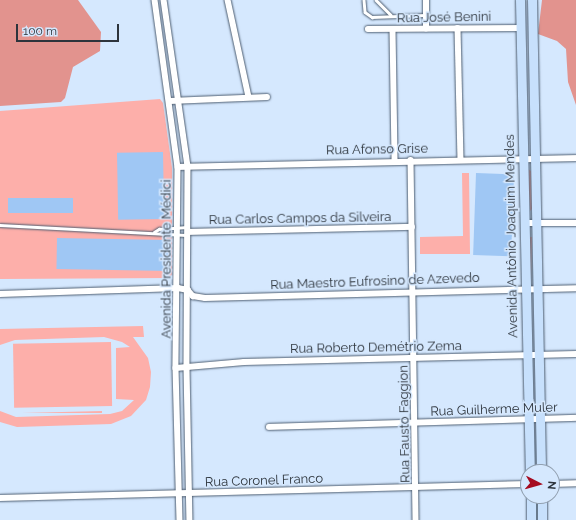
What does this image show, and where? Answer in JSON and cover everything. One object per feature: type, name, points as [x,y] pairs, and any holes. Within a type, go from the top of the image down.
[{"type":"main road","name":"Avenida Antônio Joaquim Mendes","points":[[520,0],[530,464]]},
{"type":"main road","name":"Avenida Antônio Joaquim Mendes","points":[[532,0],[541,464]]},
{"type":"main road","points":[[531,504],[531,520]]},
{"type":"main road","points":[[542,504],[542,520]]},
{"type":"street","name":"Avenida Presidente Médici","points":[[155,0],[178,167],[178,288],[176,368],[180,520]]},
{"type":"street","name":"Avenida Presidente Médici","points":[[164,0],[188,166],[187,368],[190,520]]},
{"type":"street","points":[[228,0],[249,97]]},
{"type":"street","points":[[426,0],[426,29]]},
{"type":"street","points":[[458,28],[461,160]]},
{"type":"street","name":"Rua José Benini","points":[[368,29],[521,28]]},
{"type":"street","points":[[393,30],[395,161]]},
{"type":"street","points":[[160,39],[169,38]]},
{"type":"street","points":[[170,101],[267,97]]},
{"type":"street","points":[[174,136],[184,136]]},
{"type":"street","name":"Rua Afonso Grise","points":[[178,167],[411,160],[576,158]]},
{"type":"street","name":"Rua Fausto Faggion","points":[[411,160],[417,487],[416,520]]},
{"type":"street","points":[[525,223],[576,223]]},
{"type":"street","name":"Rua Carlos Campos da Silveira","points":[[188,232],[412,227]]},
{"type":"street","name":"Rua Maestro Eufrosino de Azevedo","points":[[0,294],[178,288],[188,290],[194,296],[205,298],[576,288]]},
{"type":"street","name":"Rua Roberto Demétrio Zema","points":[[176,368],[244,362],[576,354]]},
{"type":"street","name":"Rua Guilherme Muler","points":[[269,427],[576,418]]},
{"type":"street","points":[[178,428],[188,428]]},
{"type":"street","name":"Rua Coronel Franco","points":[[0,498],[180,495],[520,484]]},
{"type":"street","points":[[560,484],[576,484]]},
{"type":"lane","points":[[364,0],[368,16],[426,15]]},
{"type":"lane","points":[[376,0],[391,16]]},
{"type":"lane","points":[[0,225],[154,232],[160,235],[178,235],[188,232]]},
{"type":"lane","points":[[154,232],[159,229],[178,228],[188,232]]},
{"type":"shaded area","points":[[0,0],[78,0],[101,32],[100,51],[73,67],[65,98],[61,102],[0,106]]},
{"type":"shaded area","points":[[542,0],[576,0],[576,105],[568,82],[566,49],[557,41],[538,34]]},
{"type":"shaded area","points":[[160,99],[163,103],[172,168],[172,274],[170,278],[0,279],[0,111]]},
{"type":"shaded area","points":[[528,169],[531,171],[532,209],[530,211]]},
{"type":"shaded area","points":[[462,173],[469,173],[470,254],[420,254],[420,237],[463,236]]},
{"type":"shaded area","points":[[530,237],[532,237],[531,279],[530,278]]},
{"type":"shaded area","points":[[143,326],[144,337],[133,337],[148,358],[151,372],[150,387],[146,400],[131,416],[111,424],[17,427],[0,422],[0,411],[16,417],[110,414],[122,411],[134,400],[116,399],[116,348],[130,347],[122,342],[104,337],[15,340],[0,345],[0,329]]},
{"type":"shaded area","points":[[111,342],[112,406],[14,408],[13,344]]},
{"type":"shaded area","points":[[102,411],[102,413],[22,413]]},
{"type":"building","points":[[163,152],[164,219],[118,220],[117,153]]},
{"type":"building","points":[[476,173],[514,174],[511,256],[473,255]]},
{"type":"building","points":[[8,198],[73,198],[73,213],[8,213]]},
{"type":"building","points":[[57,238],[169,240],[168,271],[56,269]]}]
